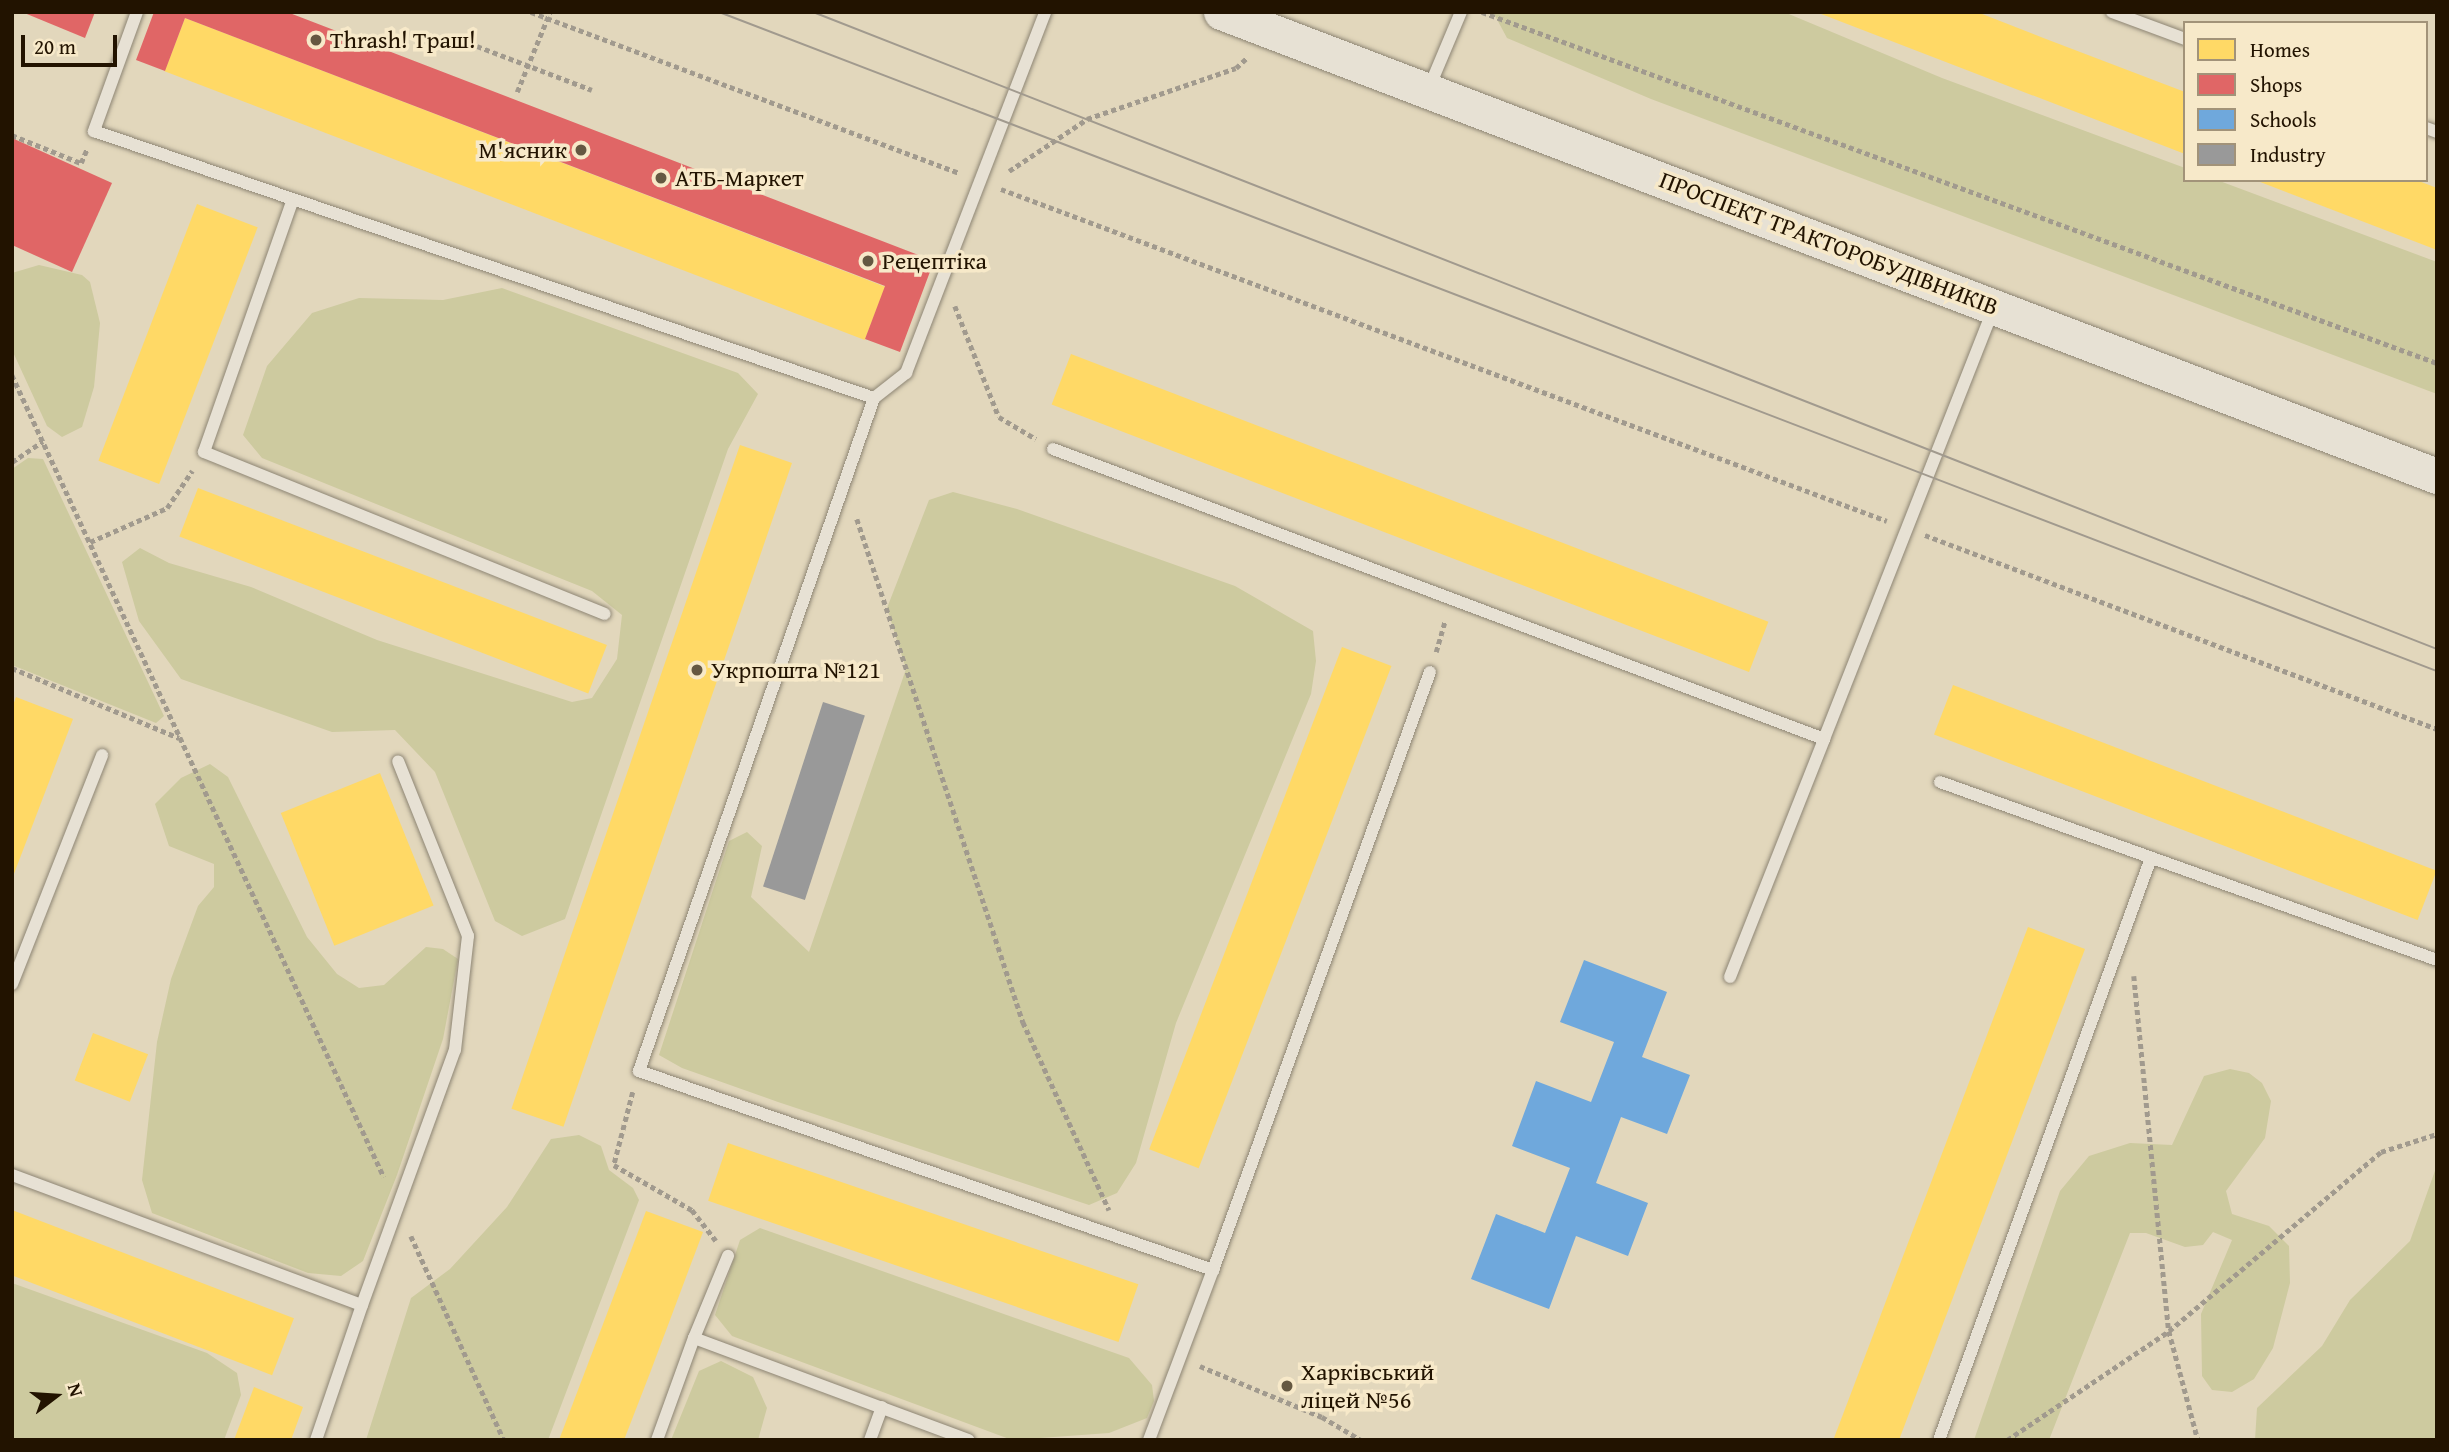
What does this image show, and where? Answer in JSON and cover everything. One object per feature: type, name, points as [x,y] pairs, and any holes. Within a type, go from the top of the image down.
[{"type":"main road","name":"ПРОСПЕКТ ТРАКТОРОБУДІВНИКІВ","points":[[1221,12],[1429,88],[2437,476]]},
{"type":"lane","points":[[137,12],[94,131],[292,202],[874,398]]},
{"type":"lane","points":[[1045,12],[985,183],[943,276],[906,373],[874,398],[639,1071],[1213,1270]]},
{"type":"lane","points":[[1429,88],[1461,12]]},
{"type":"lane","points":[[2112,12],[2183,38]]},
{"type":"lane","points":[[292,202],[204,452],[604,614]]},
{"type":"lane","points":[[1730,977],[1994,306]]},
{"type":"lane","points":[[1053,449],[1824,739]]},
{"type":"lane","points":[[1149,1440],[1430,672]]},
{"type":"lane","points":[[12,984],[102,755]]},
{"type":"lane","points":[[316,1440],[455,1050],[467,936],[398,761]]},
{"type":"lane","points":[[1940,782],[2437,960]]},
{"type":"lane","points":[[1939,1440],[2151,858]]},
{"type":"lane","points":[[12,1175],[362,1305]]},
{"type":"lane","points":[[657,1440],[727,1256]]},
{"type":"lane","points":[[694,1338],[969,1440]]},
{"type":"lane","points":[[870,1440],[882,1407]]},
{"type":"path","points":[[531,12],[548,15],[985,183],[2437,729]]},
{"type":"path","points":[[1482,12],[2437,363]]},
{"type":"path","points":[[517,92],[548,15]]},
{"type":"path","points":[[477,46],[592,90]]},
{"type":"path","points":[[985,183],[1087,119],[1236,68],[1251,54]]},
{"type":"path","points":[[12,135],[81,163],[94,131]]},
{"type":"path","points":[[943,276],[999,417],[1053,449]]},
{"type":"path","points":[[12,375],[505,1440]]},
{"type":"path","points":[[12,462],[43,441]]},
{"type":"path","points":[[90,542],[167,508],[204,452]]},
{"type":"path","points":[[844,482],[1023,1022],[1122,1239]]},
{"type":"path","points":[[1430,672],[1451,599]]},
{"type":"path","points":[[12,667],[181,739]]},
{"type":"path","points":[[2128,922],[2169,1331],[2198,1440]]},
{"type":"path","points":[[639,1071],[614,1165],[692,1210],[727,1256]]},
{"type":"path","points":[[2007,1440],[2169,1331],[2381,1152],[2437,1134]]},
{"type":"path","points":[[1180,1358],[1322,1417],[1361,1440]]},
{"type":"shaded area","points":[[1493,12],[1784,12],[1942,78],[2183,167],[2183,182],[2222,182],[2437,262],[2437,394],[1651,99],[1507,38]]},
{"type":"shaded area","points":[[39,265],[82,275],[90,282],[100,323],[94,387],[82,427],[62,437],[47,426],[12,350],[12,273]]},
{"type":"shaded area","points":[[502,288],[738,373],[758,394],[728,449],[565,919],[522,936],[495,921],[435,772],[395,730],[332,732],[181,679],[139,621],[122,562],[140,548],[169,563],[251,587],[377,640],[572,702],[592,698],[617,659],[622,615],[592,591],[262,458],[243,435],[267,366],[312,313],[359,298],[443,300]]},
{"type":"shaded area","points":[[28,458],[43,459],[164,716],[156,723],[12,665],[12,469]]},
{"type":"shaded area","points":[[953,492],[1017,509],[1235,586],[1313,631],[1316,661],[1311,694],[1176,1023],[1136,1163],[1117,1193],[1089,1205],[778,1102],[682,1068],[659,1055],[729,841],[747,832],[762,846],[751,897],[809,952],[906,669],[887,608],[929,500]]},
{"type":"shaded area","points":[[210,764],[228,777],[307,937],[337,974],[359,988],[384,985],[426,947],[443,949],[458,959],[443,1039],[397,1175],[363,1261],[341,1276],[308,1273],[152,1213],[142,1180],[157,1042],[171,979],[198,906],[214,887],[214,864],[169,846],[155,804],[181,778]]},
{"type":"shaded area","points":[[2230,1069],[2249,1073],[2262,1083],[2271,1101],[2265,1138],[2226,1191],[2232,1214],[2269,1226],[2289,1246],[2290,1283],[2273,1348],[2254,1379],[2232,1392],[2212,1390],[2202,1376],[2201,1314],[2232,1240],[2213,1232],[2203,1245],[2185,1247],[2146,1233],[2130,1233],[2049,1440],[1974,1440],[2060,1191],[2089,1156],[2130,1143],[2172,1145],[2204,1076]]},
{"type":"shaded area","points":[[579,1135],[601,1146],[609,1170],[633,1188],[639,1200],[548,1440],[366,1440],[411,1298],[450,1269],[507,1207],[551,1139]]},
{"type":"shaded area","points":[[2437,1165],[2437,1440],[2255,1440],[2257,1408],[2322,1346],[2350,1300],[2410,1241]]},
{"type":"shaded area","points":[[760,1228],[1129,1358],[1152,1385],[1154,1401],[1147,1418],[1109,1433],[1012,1440],[732,1336],[715,1315],[740,1240]]},
{"type":"shaded area","points":[[12,1283],[207,1353],[237,1373],[241,1395],[224,1440],[12,1440]]},
{"type":"shaded area","points":[[721,1361],[753,1377],[767,1408],[758,1440],[671,1440],[699,1371]]},
{"type":"building: Homes","points":[[1816,12],[1977,12],[2183,91],[2183,153]]},
{"type":"building: Homes","points":[[185,18],[885,287],[865,340],[165,71]]},
{"type":"building: Homes","points":[[2260,182],[2421,182],[2437,188],[2437,250]]},
{"type":"building: Homes","points":[[197,204],[258,227],[159,484],[98,461]]},
{"type":"building: Homes","points":[[1071,354],[1768,622],[1749,672],[1052,404]]},
{"type":"building: Homes","points":[[740,445],[792,463],[563,1127],[511,1109]]},
{"type":"building: Homes","points":[[198,488],[607,645],[588,694],[179,537]]},
{"type":"building: Homes","points":[[1342,647],[1391,666],[1199,1168],[1149,1149]]},
{"type":"building: Homes","points":[[1953,685],[2437,871],[2418,920],[1934,734]]},
{"type":"building: Homes","points":[[16,697],[73,719],[12,879],[12,708]]},
{"type":"building: Homes","points":[[380,773],[434,906],[334,946],[281,813]]},
{"type":"building: Homes","points":[[2028,927],[2085,949],[1899,1440],[1838,1440],[1834,1438]]},
{"type":"building: Homes","points":[[93,1033],[148,1054],[130,1102],[75,1081]]},
{"type":"building: Homes","points":[[728,1143],[1138,1284],[1118,1342],[708,1201]]},
{"type":"building: Homes","points":[[12,1210],[294,1318],[272,1375],[12,1275]]},
{"type":"building: Homes","points":[[646,1211],[703,1232],[650,1373],[624,1440],[559,1440]]},
{"type":"building: Homes","points":[[254,1387],[303,1407],[291,1440],[234,1440]]},
{"type":"building: Shops","points":[[22,12],[95,12],[85,38]]},
{"type":"building: Shops","points":[[154,12],[287,12],[934,261],[900,352],[865,339],[885,286],[185,18],[165,71],[136,60]]},
{"type":"building: Shops","points":[[12,138],[112,183],[72,272],[12,245]]},
{"type":"building: Schools","points":[[1584,960],[1667,992],[1642,1057],[1690,1075],[1667,1134],[1621,1117],[1596,1183],[1648,1203],[1628,1256],[1576,1236],[1549,1309],[1471,1279],[1496,1214],[1545,1233],[1570,1168],[1512,1146],[1536,1081],[1591,1102],[1614,1042],[1560,1022]]},
{"type":"building: Industry","points":[[823,702],[865,716],[805,900],[763,887]]},
{"type":"tram line","points":[[719,12],[2437,671]]},
{"type":"tram line","points":[[813,12],[2437,649]]},
{"type":"place","name":"Thrash! Траш!","points":[[316,40]]},
{"type":"place","name":"М'ясник","points":[[581,150]]},
{"type":"place","name":"АТБ-Маркет","points":[[661,178]]},
{"type":"place","name":"Рецептіка","points":[[868,261]]},
{"type":"place","name":"Укрпошта №121","points":[[697,670]]},
{"type":"place","name":"Харківський ліцей №56","points":[[1287,1386]]}]
